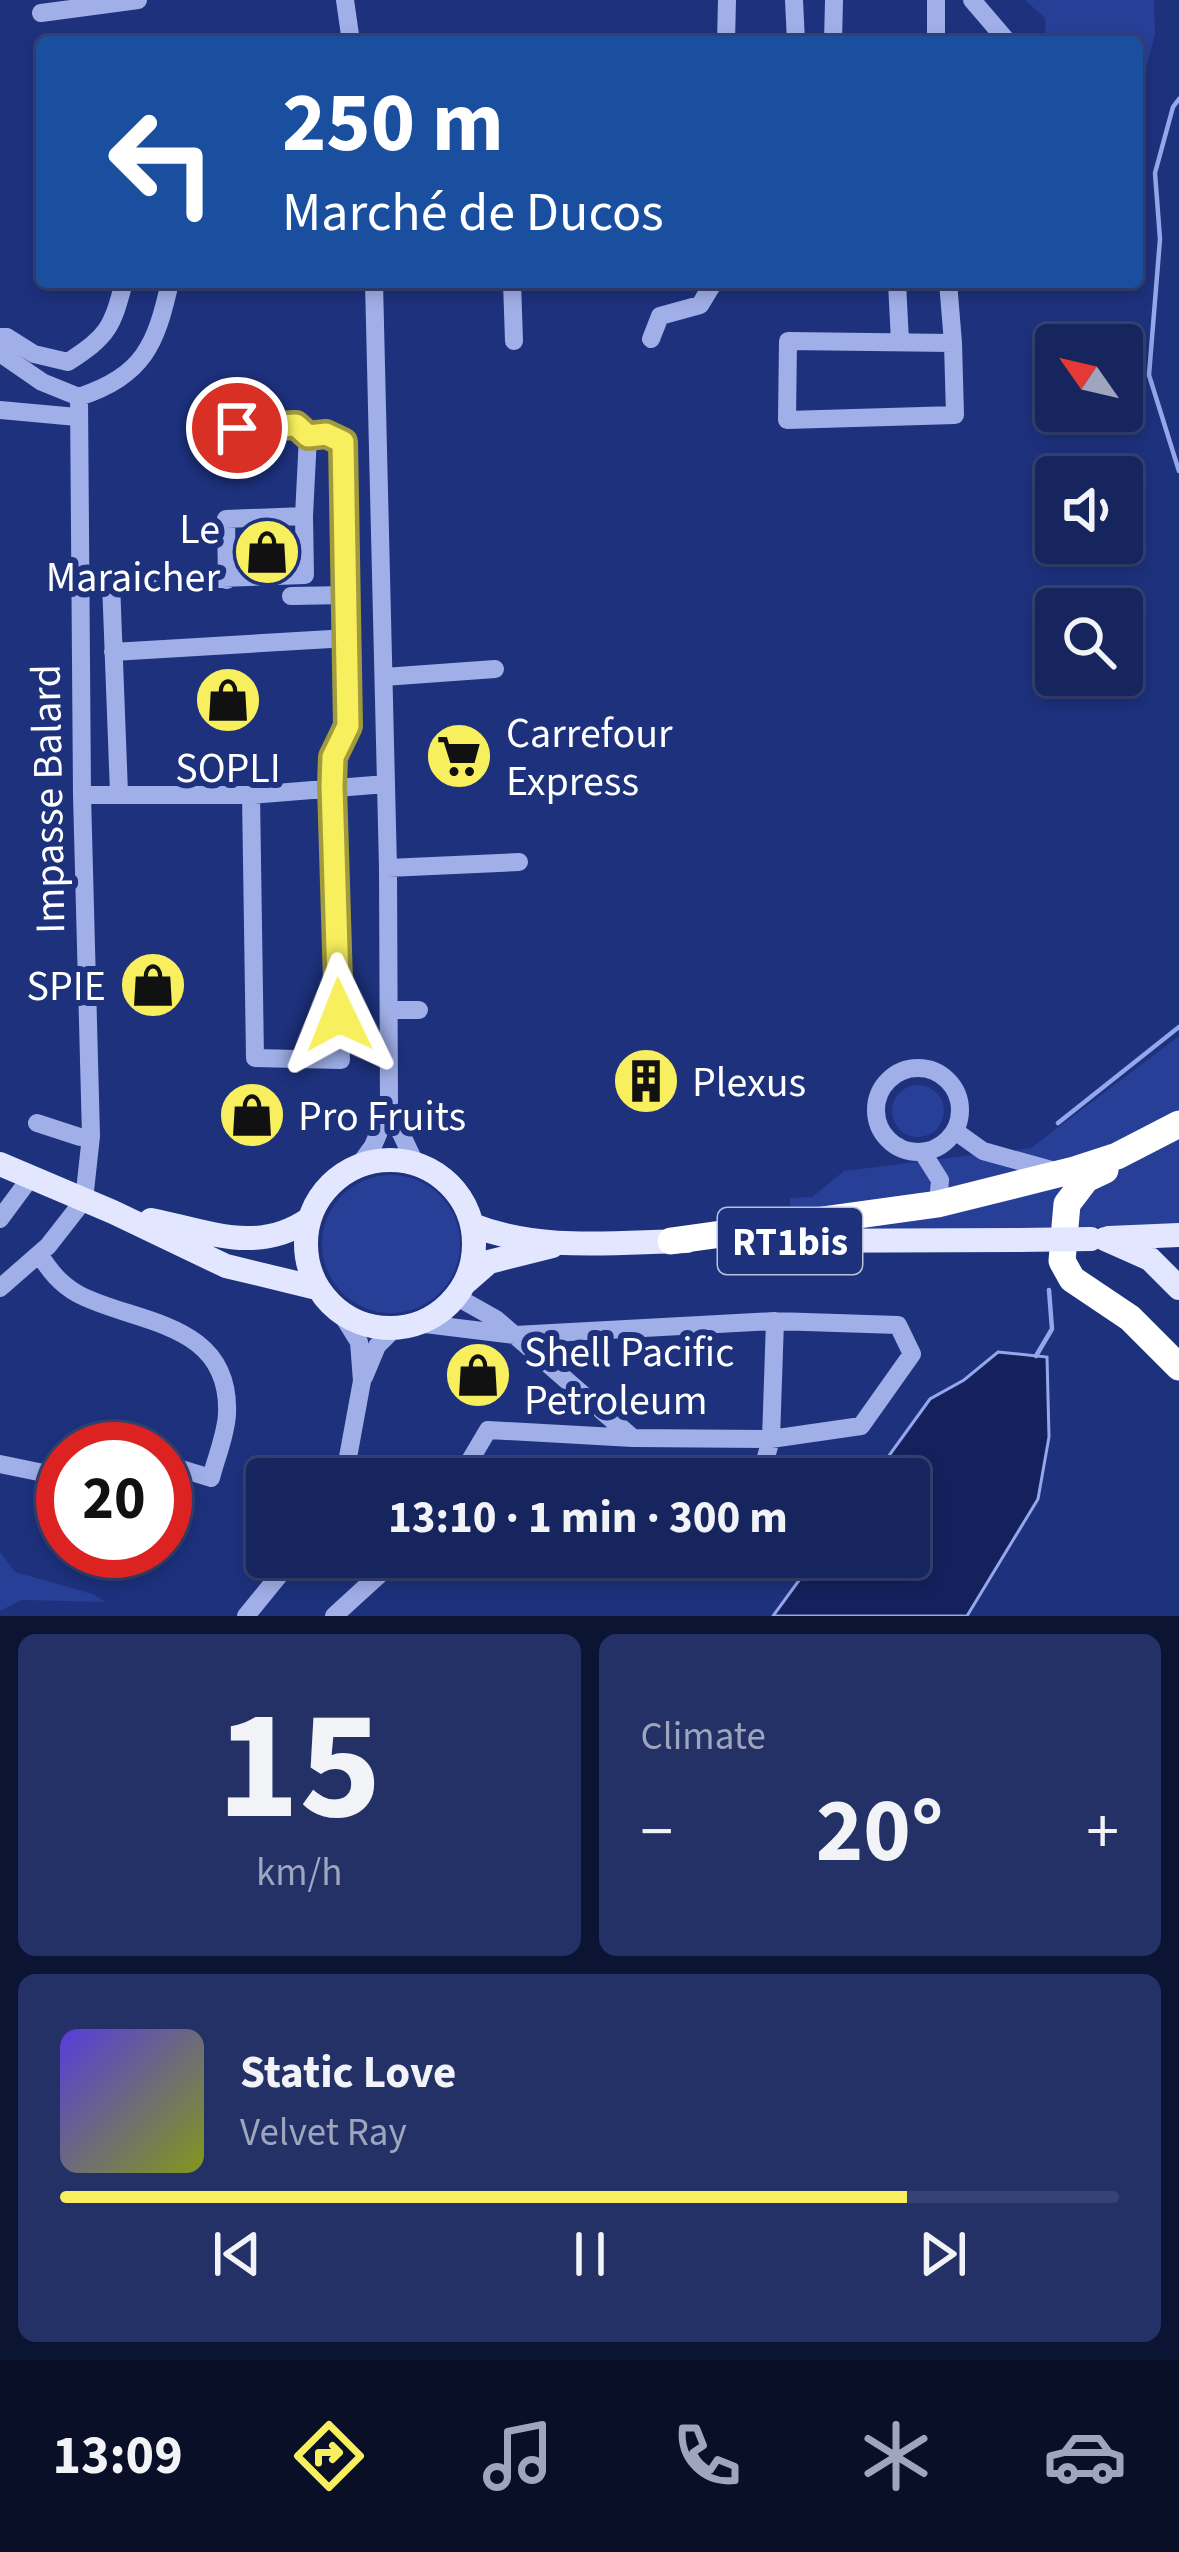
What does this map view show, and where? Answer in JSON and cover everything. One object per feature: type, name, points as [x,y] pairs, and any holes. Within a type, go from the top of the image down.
[{"type":"highway","points":[[671,1241],[938,1204],[1117,1156],[1179,1124]]},
{"type":"highway","points":[[1179,1124],[1156,1147],[1086,1179],[1074,1191],[1066,1204],[1063,1261],[1072,1279],[1130,1318],[1179,1366]]},
{"type":"main road","points":[[387,1159],[415,1162],[451,1185],[464,1204],[474,1245],[459,1291],[406,1326],[367,1325],[341,1313],[317,1288],[305,1242],[309,1219],[320,1196],[360,1164],[387,1159]]},
{"type":"main road","points":[[0,1164],[226,1266],[317,1288]]},
{"type":"main road","points":[[113,1212],[249,1240],[287,1234],[309,1219]]},
{"type":"main road","name":"RT1bis","points":[[472,1225],[562,1244],[1179,1235]]},
{"type":"main road","points":[[1098,1239],[1150,1259],[1179,1288]]},
{"type":"main road","name":"RT1bis","points":[[459,1291],[489,1262],[562,1244]]},
{"type":"street","points":[[41,13],[138,0]]},
{"type":"street","points":[[345,0],[350,36]]},
{"type":"street","points":[[726,36],[727,0]]},
{"type":"street","points":[[794,0],[796,36]]},
{"type":"street","points":[[833,36],[834,0]]},
{"type":"street","points":[[936,0],[936,36]]},
{"type":"street","points":[[972,0],[1003,36]]},
{"type":"street","points":[[0,337],[34,354],[68,362],[112,328],[122,288]]},
{"type":"street","points":[[0,410],[78,407],[124,378],[145,356],[159,331],[169,288]]},
{"type":"street","points":[[360,1164],[389,1108],[391,1010],[374,288]]},
{"type":"street","points":[[512,288],[514,340]]},
{"type":"street","points":[[651,339],[660,316],[700,304],[710,288]]},
{"type":"street","points":[[897,288],[900,341]]},
{"type":"street","points":[[948,288],[952,343],[955,415],[788,421],[788,341],[952,343]]},
{"type":"street","points":[[0,353],[78,407]]},
{"type":"street","name":"Impasse Balard","points":[[78,407],[91,1136],[85,1200]]},
{"type":"street","points":[[237,428],[296,425],[308,436],[326,434],[343,442],[348,726],[333,757],[332,786],[340,1060],[255,1058],[251,795]]},
{"type":"street","points":[[119,793],[111,582],[305,575],[308,436]]},
{"type":"street","points":[[227,580],[226,519],[304,516]]},
{"type":"street","points":[[291,596],[348,595]]},
{"type":"street","points":[[113,652],[348,638]]},
{"type":"street","points":[[384,676],[495,669]]},
{"type":"street","points":[[82,795],[251,795],[386,784]]},
{"type":"street","points":[[388,868],[519,862]]},
{"type":"street","points":[[391,1010],[419,1010]]},
{"type":"street","points":[[914,1067],[926,1068],[950,1082],[960,1106],[955,1131],[936,1149],[923,1153],[887,1141],[876,1121],[876,1100],[891,1077],[914,1067]]},
{"type":"street","points":[[389,1108],[415,1162]]},
{"type":"street","points":[[37,1123],[91,1136]]},
{"type":"street","points":[[955,1131],[983,1150],[1060,1172]]},
{"type":"street","points":[[923,1153],[940,1180],[938,1204]]},
{"type":"street","points":[[0,1219],[31,1177]]},
{"type":"street","points":[[0,1288],[39,1254],[85,1200]]},
{"type":"street","points":[[39,1254],[54,1277],[80,1295],[165,1322],[210,1358],[223,1382],[227,1415],[211,1478],[192,1472]]},
{"type":"street","points":[[459,1291],[633,1438]]},
{"type":"street","points":[[341,1313],[359,1342],[362,1381]]},
{"type":"street","points":[[766,1458],[771,1438],[775,1321]]},
{"type":"street","points":[[348,1458],[362,1381],[377,1346],[406,1326],[515,1335],[775,1321],[898,1324],[912,1354],[861,1426],[771,1438],[633,1438],[488,1430],[471,1458]]},
{"type":"street","points":[[0,1465],[36,1472]]},
{"type":"street","points":[[246,1616],[277,1578]]},
{"type":"street","points":[[334,1616],[376,1578]]},
{"type":"shaded area","points":[[1025,0],[1154,0],[1155,34],[1143,79],[1143,36],[1046,36],[1045,18]]},
{"type":"shaded area","points":[[1179,1036],[1179,1226],[790,1233],[790,1198],[812,1197],[844,1171],[1031,1148]]},
{"type":"shaded area","points":[[918,1085],[936,1093],[944,1111],[936,1129],[918,1137],[900,1129],[892,1111],[900,1093]]},
{"type":"shaded area","points":[[391,1175],[417,1181],[440,1195],[454,1218],[460,1244],[454,1270],[440,1293],[417,1307],[391,1313],[365,1307],[342,1293],[328,1270],[322,1244],[328,1218],[342,1195],[365,1181]]},
{"type":"shaded area","points":[[998,1352],[1047,1357],[1049,1437],[1038,1499],[967,1616],[773,1616],[801,1578],[930,1578],[930,1458],[887,1458],[930,1399],[964,1380]]},
{"type":"shaded area","points":[[0,1552],[15,1572],[93,1594],[105,1602],[21,1600],[0,1611]]},
{"type":"waterway","points":[[1179,99],[1155,173],[1160,239],[1149,375],[1179,471]]},
{"type":"waterway","points":[[1058,1123],[1179,1027]]},
{"type":"waterway","points":[[1036,1356],[1052,1329],[1049,1290]]},
{"type":"place","name":"Le Maraicher","points":[[267,552]]},
{"type":"place","name":"SOPLI","points":[[228,700]]},
{"type":"place","name":"Carrefour Express","points":[[459,756]]},
{"type":"place","name":"SPIE","points":[[153,985]]},
{"type":"place","name":"Plexus","points":[[646,1081]]},
{"type":"place","name":"Pro Fruits","points":[[252,1115]]},
{"type":"place","name":"Shell Pacific Petroleum","points":[[478,1375]]},
{"type":"route","points":[[237,428],[296,425],[308,436],[326,434],[343,442],[348,726],[333,757],[332,786],[339,1015]]}]
